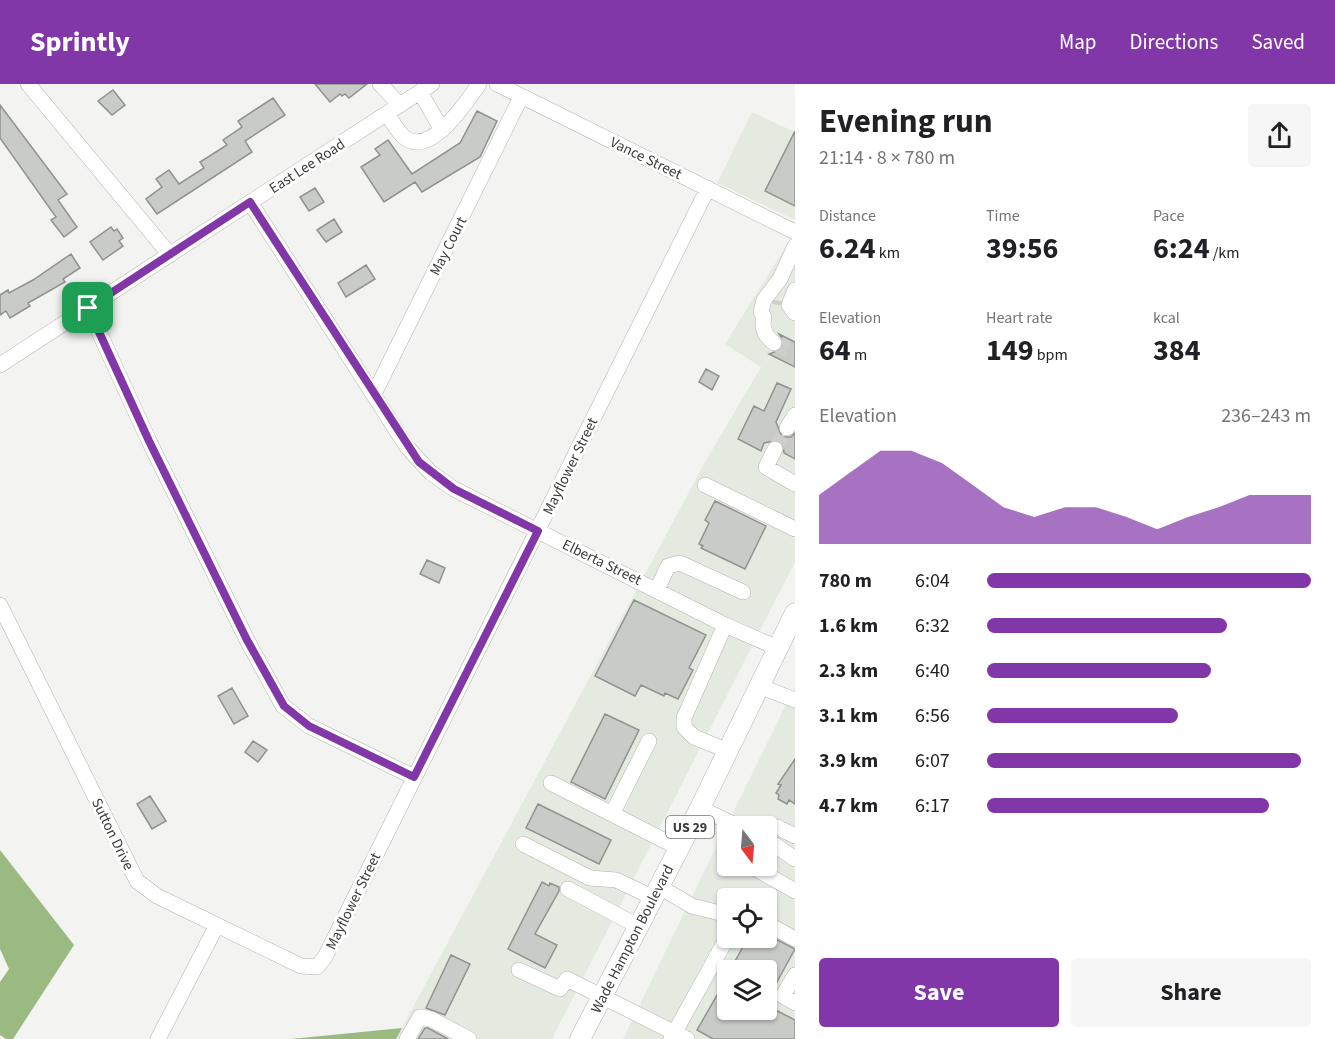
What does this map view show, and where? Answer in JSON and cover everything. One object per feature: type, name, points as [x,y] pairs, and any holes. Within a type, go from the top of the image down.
[{"type":"main road","name":"Wade Hampton Boulevard","points":[[580,1039],[700,808],[726,750],[795,613]]},
{"type":"street","points":[[28,84],[170,255]]},
{"type":"street","points":[[380,84],[405,138],[415,141],[427,140],[448,126],[479,84]]},
{"type":"street","name":"Vance Street","points":[[497,84],[795,232]]},
{"type":"street","points":[[426,88],[442,130]]},
{"type":"street","name":"East Lee Road","points":[[0,365],[426,88]]},
{"type":"street","name":"May Court","points":[[374,394],[521,97]]},
{"type":"street","name":"Mayflower Street","points":[[317,967],[325,957],[708,188]]},
{"type":"street","name":"Elberta Street","points":[[250,202],[407,447],[431,473],[454,489],[725,625],[778,648]]},
{"type":"street","points":[[774,343],[762,325],[764,317],[771,313],[776,293],[795,246]]},
{"type":"street","points":[[776,293],[795,288]]},
{"type":"street","points":[[795,288],[789,305],[795,313]]},
{"type":"street","points":[[88,308],[149,441],[247,640],[284,706],[309,726],[414,777]]},
{"type":"street","points":[[775,449],[766,467],[794,481]]},
{"type":"street","points":[[705,485],[795,529]]},
{"type":"street","points":[[657,590],[668,566],[680,562],[743,592]]},
{"type":"street","name":"Sutton Drive","points":[[0,605],[137,881],[157,896],[301,966],[317,967]]},
{"type":"street","points":[[725,625],[684,718],[684,727],[693,737],[726,750]]},
{"type":"street","points":[[759,686],[795,700]]},
{"type":"street","points":[[612,814],[649,741]]},
{"type":"street","points":[[551,783],[679,848]]},
{"type":"street","points":[[700,808],[717,816]]},
{"type":"street","points":[[523,843],[590,878],[616,880],[717,912]]},
{"type":"street","points":[[777,847],[795,859]]},
{"type":"street","points":[[769,876],[795,891]]},
{"type":"street","points":[[568,889],[638,926]]},
{"type":"street","points":[[158,1039],[217,925]]},
{"type":"street","points":[[777,929],[795,939]]},
{"type":"street","points":[[519,970],[560,989],[567,979],[603,995],[678,1037],[722,948]]},
{"type":"street","points":[[789,1000],[795,975]]},
{"type":"street","points":[[407,1039],[420,1017],[431,1018],[469,1039]]},
{"type":"shaded area","points":[[752,112],[795,132],[795,220],[717,183]]},
{"type":"shaded area","points":[[786,246],[795,251],[795,562],[552,1039],[396,1039],[705,462],[761,367],[725,344]]},
{"type":"shaded area","points":[[795,686],[795,1039],[623,1039],[717,846],[717,876],[777,876],[777,816],[732,816]]},
{"type":"green space","points":[[0,850],[74,945],[13,1039],[6,1039],[0,1035],[0,982],[9,969],[0,949]]},
{"type":"green space","points":[[402,1028],[396,1039],[291,1039]]},
{"type":"building","points":[[315,84],[367,84],[349,98],[345,94],[342,96],[340,94],[330,102]]},
{"type":"building","points":[[113,90],[125,105],[112,115],[98,101]]},
{"type":"building","points":[[273,98],[285,115],[245,141],[252,152],[157,214],[146,199],[162,187],[156,179],[169,170],[179,184],[204,168],[200,162],[227,145],[223,140],[242,127],[238,121]]},
{"type":"building","points":[[0,105],[67,194],[58,200],[77,227],[64,237],[51,220],[56,217],[0,138]]},
{"type":"building","points":[[477,111],[497,121],[480,157],[422,192],[415,182],[384,202],[361,167],[380,155],[375,149],[388,140],[412,174],[460,143]]},
{"type":"building","points":[[795,131],[795,206],[765,191]]},
{"type":"building","points":[[315,188],[324,202],[309,211],[300,197]]},
{"type":"building","points":[[334,219],[342,232],[326,242],[317,230]]},
{"type":"building","points":[[111,227],[114,231],[117,229],[123,238],[119,241],[123,246],[103,260],[90,242]]},
{"type":"building","points":[[71,254],[80,268],[63,279],[65,282],[28,303],[30,306],[10,318],[6,311],[0,315],[0,295],[8,290],[9,293],[33,280]]},
{"type":"building","points":[[366,265],[375,279],[346,297],[338,283]]},
{"type":"building","points":[[779,334],[795,342],[795,367],[769,354],[782,349],[783,340]]},
{"type":"building","points":[[706,369],[719,376],[712,390],[699,382]]},
{"type":"building","points":[[777,383],[791,389],[776,422],[782,437],[791,437],[795,433],[795,459],[784,453],[783,444],[779,440],[764,443],[761,451],[738,439],[754,406],[764,411]]},
{"type":"building","points":[[715,501],[766,526],[745,569],[701,548],[703,546],[699,544],[709,523],[705,520]]},
{"type":"building","points":[[427,560],[445,568],[439,583],[420,574]]},
{"type":"building","points":[[634,600],[706,635],[689,668],[693,670],[678,699],[665,693],[664,696],[641,685],[635,696],[595,676]]},
{"type":"building","points":[[232,688],[248,716],[234,724],[218,696]]},
{"type":"building","points":[[605,714],[639,730],[605,799],[571,782]]},
{"type":"building","points":[[253,741],[267,750],[258,762],[245,752]]},
{"type":"building","points":[[795,759],[795,804],[789,800],[787,804],[778,799],[779,795],[776,793],[781,785],[778,784]]},
{"type":"building","points":[[150,796],[166,821],[152,829],[137,804]]},
{"type":"building","points":[[538,804],[611,840],[599,864],[526,828]]},
{"type":"building","points":[[542,882],[549,886],[550,883],[559,887],[559,891],[535,934],[557,945],[545,968],[508,949]]},
{"type":"building","points":[[777,940],[795,949],[777,982],[777,960],[736,960],[742,948],[777,948]]},
{"type":"building","points":[[451,955],[470,964],[445,1015],[426,1008]]},
{"type":"building","points":[[717,995],[717,1020],[777,1020],[777,1011],[795,1020],[795,1039],[713,1039],[697,1030]]},
{"type":"building","points":[[425,1028],[428,1028],[448,1039],[418,1039]]},
{"type":"tunnel","points":[[774,304],[775,300]]},
{"type":"tunnel","points":[[774,343],[795,352]]},
{"type":"tunnel","points":[[775,449],[787,428]]},
{"type":"route","points":[[250,202],[407,447],[419,462],[454,489],[538,531],[414,777],[298,720],[276,696],[149,441],[88,308],[250,202]]}]
